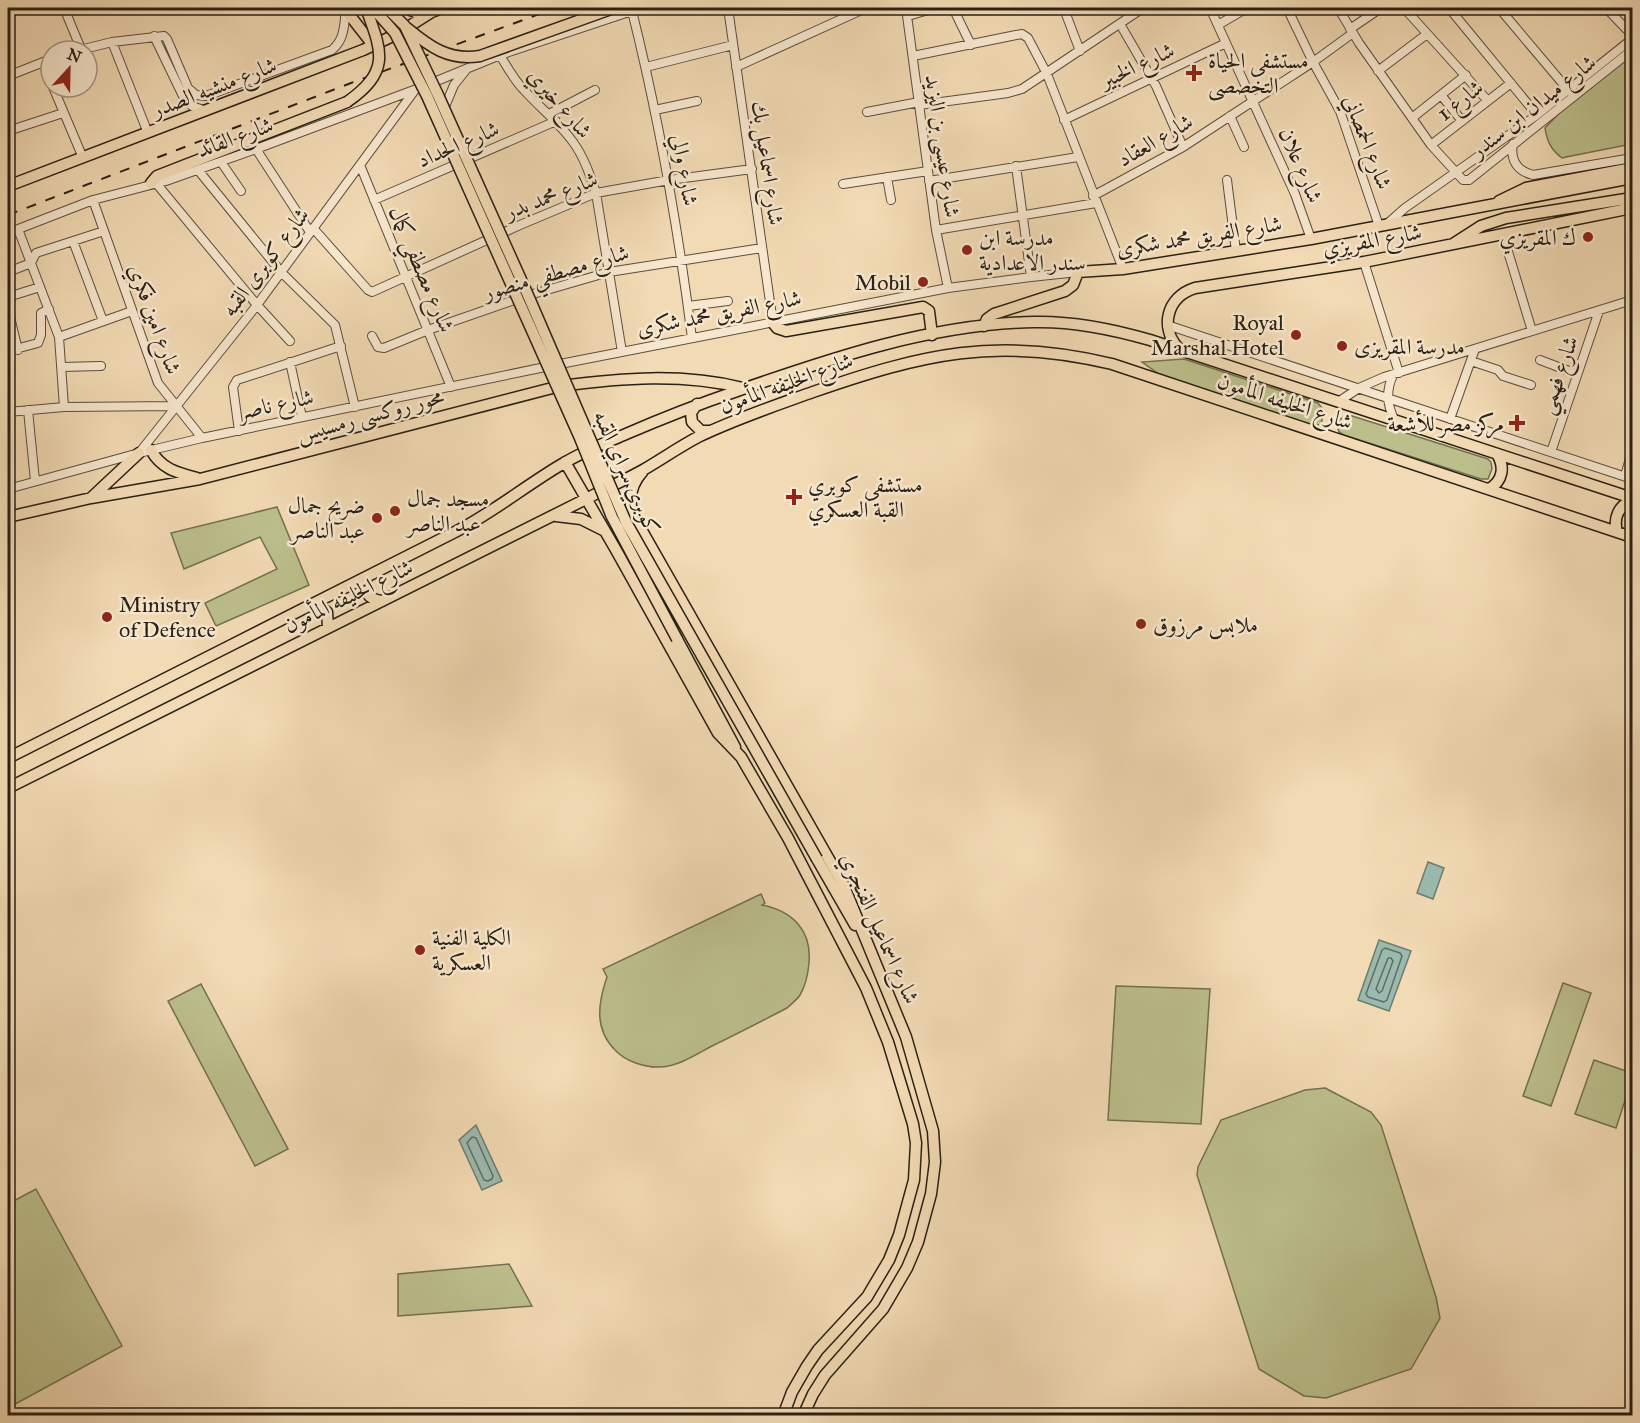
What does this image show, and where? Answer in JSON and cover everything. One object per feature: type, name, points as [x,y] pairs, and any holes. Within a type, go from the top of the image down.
[{"type":"main road","points":[[345,8],[373,45]]},
{"type":"main road","points":[[154,183],[157,176],[347,102],[369,83],[380,56],[380,47],[366,8]]},
{"type":"main road","name":"كوبري سراي القبه","points":[[373,8],[395,33],[427,96],[580,438],[616,527],[741,757]]},
{"type":"main road","name":"كوبري سراي القبه","points":[[387,8],[405,26],[527,293],[626,522],[839,899],[864,938]]},
{"type":"main road","points":[[360,27],[376,24],[396,8]]},
{"type":"main road","points":[[406,8],[417,13],[430,13]]},
{"type":"main road","points":[[441,8],[446,8]]},
{"type":"main road","name":"شارع منشيه الصدر","points":[[8,186],[373,45],[441,8]]},
{"type":"main road","points":[[405,26],[431,48],[449,56],[470,57],[480,56],[615,8]]},
{"type":"main road","points":[[1494,204],[1526,188],[1632,168]]},
{"type":"main road","points":[[1494,204],[1632,178]]},
{"type":"main road","points":[[1450,246],[1481,226],[1506,218],[1632,198]]},
{"type":"main road","name":"شارع الفريق محمد شكرى","points":[[1078,273],[1123,269],[1311,239],[1494,204]]},
{"type":"main road","name":"شارع المقريزي","points":[[1167,325],[1172,304],[1188,290],[1364,262],[1632,208]]},
{"type":"main road","points":[[984,326],[987,319],[994,314],[1065,291],[1073,285],[1078,273]]},
{"type":"main road","points":[[773,322],[777,328],[786,331],[923,307],[929,312],[932,335]]},
{"type":"main road","name":"شارع الخليفه المأمون","points":[[8,758],[466,526],[505,503],[565,462],[594,447],[698,404],[847,355],[932,335],[984,326],[1037,322],[1074,324],[1116,331],[1632,499]]},
{"type":"main road","points":[[1167,325],[1171,339],[1180,350]]},
{"type":"main road","name":"شارع الخليفه المأمون","points":[[8,788],[553,516],[645,469],[713,430],[806,395],[913,361],[973,351],[1034,350],[1075,355],[1112,363],[1632,537]]},
{"type":"main road","name":"محور روكسى رمسيس","points":[[8,517],[91,498],[200,479],[560,386],[620,378],[660,378],[713,382],[744,388]]},
{"type":"main road","points":[[698,404],[691,413],[694,425],[701,431],[713,430]]},
{"type":"main road","points":[[151,450],[154,457],[172,471],[200,479]]},
{"type":"main road","points":[[91,498],[139,453]]},
{"type":"main road","points":[[1489,489],[1497,483],[1502,473],[1502,463],[1497,454]]},
{"type":"main road","name":"شارع اسماعيل الفنجري","points":[[565,462],[718,733],[741,757],[788,838],[866,988],[891,1051],[913,1124],[917,1152],[916,1171],[897,1241],[885,1268],[867,1297],[818,1350],[792,1392],[783,1416]]},
{"type":"main road","name":"شارع اسماعيل الفنجري","points":[[645,469],[634,482],[630,499],[633,516],[843,884],[900,1020],[928,1110],[934,1142],[933,1184],[918,1242],[898,1285],[883,1309],[825,1375],[803,1416]]},
{"type":"main road","points":[[1617,532],[1616,516],[1622,506],[1632,499]]},
{"type":"main road","points":[[553,516],[581,519],[606,532]]},
{"type":"main road","points":[[616,550],[619,542],[626,536],[634,533],[642,534]]},
{"type":"main road","points":[[367,577],[365,583],[367,593],[372,598],[382,601]]},
{"type":"main road","points":[[315,603],[327,612],[328,627]]},
{"type":"main road","points":[[705,691],[718,690],[727,680]]},
{"type":"street","points":[[64,8],[75,39]]},
{"type":"street","points":[[99,45],[161,36],[167,39],[188,88],[196,95],[206,96],[332,50],[343,34],[345,8]]},
{"type":"street","name":"شارع اسماعيل بك","points":[[728,8],[773,322]]},
{"type":"street","points":[[736,67],[866,8]]},
{"type":"street","points":[[907,12],[935,8]]},
{"type":"street","points":[[953,8],[970,45]]},
{"type":"street","points":[[867,112],[919,103],[1008,93],[1022,89],[1120,24],[1133,11],[1143,8]]},
{"type":"street","name":"شارع علان","points":[[1210,8],[1295,194],[1311,239]]},
{"type":"street","points":[[1218,25],[1247,8]]},
{"type":"street","name":"شارع الحمصاني","points":[[1287,8],[1340,111],[1383,225]]},
{"type":"street","points":[[1338,8],[1378,71],[1431,145],[1456,173]]},
{"type":"street","name":"شارع العقاد","points":[[936,230],[1095,200],[1183,147],[1313,62],[1381,8]]},
{"type":"street","points":[[1404,8],[1488,100]]},
{"type":"street","points":[[1449,8],[1537,115]]},
{"type":"street","points":[[1499,8],[1569,91]]},
{"type":"street","points":[[1606,8],[1632,37]]},
{"type":"street","points":[[1064,9],[1080,51]]},
{"type":"street","name":"شارع القائد","points":[[8,232],[93,200],[221,162],[418,88],[500,54],[632,10]]},
{"type":"street","name":"شارع والي","points":[[632,10],[669,180],[692,338]]},
{"type":"street","name":"شارع عيسى بن اليزيد","points":[[907,12],[936,230],[948,288]]},
{"type":"street","points":[[1120,24],[1152,78],[1183,147]]},
{"type":"street","points":[[913,56],[1022,34],[1028,38],[1047,74],[1123,269]]},
{"type":"street","points":[[1378,71],[1427,34]]},
{"type":"street","points":[[154,36],[185,100],[192,106],[206,111]]},
{"type":"street","name":"شارع ميدان ابن سندر","points":[[1383,225],[1569,91],[1632,37]]},
{"type":"street","points":[[112,42],[148,133]]},
{"type":"street","name":"شارع الخبير","points":[[1064,120],[1226,43]]},
{"type":"street","points":[[646,67],[733,45]]},
{"type":"street","name":"شارع ميدان ابن سندر","points":[[1456,173],[1461,179],[1469,180],[1632,50]]},
{"type":"street","name":"شارع خيري","points":[[500,54],[523,90],[556,121],[582,157],[596,193],[622,352]]},
{"type":"street","points":[[8,74],[39,63]]},
{"type":"street","points":[[444,109],[454,85],[471,66]]},
{"type":"street","points":[[1412,118],[1466,75]]},
{"type":"street","name":"شارع 1","points":[[1431,145],[1511,83]]},
{"type":"street","points":[[418,88],[433,94],[444,109],[555,365]]},
{"type":"street","name":"شارع كوبرى القبه","points":[[139,453],[257,304],[418,88]]},
{"type":"street","points":[[549,114],[595,90]]},
{"type":"street","points":[[1441,95],[1462,121]]},
{"type":"street","points":[[58,99],[83,158]]},
{"type":"street","points":[[655,110],[698,101]]},
{"type":"street","points":[[8,131],[63,113]]},
{"type":"street","points":[[1230,116],[1244,147]]},
{"type":"street","name":"شارع الحداد","points":[[374,200],[556,121]]},
{"type":"street","points":[[1513,144],[1512,154],[1515,163],[1520,170],[1533,174],[1632,158]]},
{"type":"street","points":[[256,149],[311,230]]},
{"type":"street","points":[[843,184],[887,177],[929,176],[1078,157]]},
{"type":"street","points":[[221,162],[241,191]]},
{"type":"street","name":"شارع مصطفي كمال","points":[[360,165],[451,387]]},
{"type":"street","points":[[1016,166],[1031,277]]},
{"type":"street","name":"شارع محمد بدر","points":[[311,230],[370,291],[375,291],[406,275],[596,193],[752,169]]},
{"type":"street","points":[[198,170],[281,272],[335,326],[355,406]]},
{"type":"street","points":[[887,177],[891,200]]},
{"type":"street","points":[[1227,180],[1236,251]]},
{"type":"street","points":[[154,183],[290,341]]},
{"type":"street","name":"شارع امين فكري","points":[[93,200],[158,383],[202,438]]},
{"type":"street","points":[[18,228],[59,338],[64,407]]},
{"type":"street","points":[[8,258],[10,271],[31,263],[36,253],[104,231]]},
{"type":"street","points":[[1503,235],[1532,332]]},
{"type":"street","points":[[73,241],[103,321]]},
{"type":"street","name":"شارع مصطفي منصور","points":[[372,336],[378,347],[382,349],[428,330],[526,296],[609,272],[762,248]]},
{"type":"street","points":[[1364,262],[1396,374],[1389,386],[1388,398],[1395,421]]},
{"type":"street","name":"شارع الفريق محمد شكرى","points":[[555,365],[948,288],[1078,273]]},
{"type":"street","points":[[8,297],[40,287]]},
{"type":"street","points":[[1338,402],[1359,388],[1396,374],[1632,300]]},
{"type":"street","points":[[688,306],[728,301]]},
{"type":"street","points":[[8,309],[18,350]]},
{"type":"street","points":[[8,351],[38,343],[41,335],[40,314],[43,310],[50,309]]},
{"type":"street","points":[[59,338],[132,311]]},
{"type":"street","name":"شارع فهمي","points":[[1551,452],[1599,311]]},
{"type":"street","points":[[1167,325],[1628,477],[1632,451]]},
{"type":"street","points":[[239,431],[233,387],[235,382],[341,345]]},
{"type":"street","points":[[1450,418],[1475,349]]},
{"type":"street","points":[[1540,360],[1577,374]]},
{"type":"street","points":[[1471,361],[1498,370],[1503,376],[1531,385]]},
{"type":"street","points":[[291,362],[302,417]]},
{"type":"street","name":"شارع ناصر","points":[[8,489],[202,438],[555,365]]},
{"type":"street","points":[[62,367],[101,366]]},
{"type":"street","points":[[8,412],[64,407],[175,406]]},
{"type":"street","points":[[28,410],[35,481]]},
{"type":"green space","points":[[1632,53],[1632,144],[1562,158],[1550,145],[1545,128],[1565,107]]},
{"type":"green space","points":[[1184,359],[1318,403],[1324,411],[1321,424],[1314,426],[1159,374],[1142,362]]},
{"type":"green space","points":[[1349,415],[1488,459],[1492,469],[1488,479],[1481,479],[1344,435],[1339,432],[1337,425],[1340,419]]},
{"type":"green space","points":[[277,507],[309,585],[216,626],[205,603],[277,569],[260,537],[184,569],[171,533]]},
{"type":"green space","points":[[761,894],[765,903],[762,905],[783,912],[804,932],[809,963],[804,987],[797,999],[787,1008],[674,1064],[661,1067],[648,1066],[636,1063],[619,1054],[608,1042],[601,1025],[600,1006],[607,977],[603,969]]},
{"type":"green space","points":[[1563,983],[1591,993],[1551,1106],[1523,1096]]},
{"type":"green space","points":[[201,984],[288,1149],[255,1166],[168,1001]]},
{"type":"green space","points":[[1116,986],[1210,989],[1201,1124],[1108,1120]]},
{"type":"green space","points":[[1594,1060],[1632,1073],[1616,1128],[1575,1114]]},
{"type":"green space","points":[[1325,1088],[1371,1112],[1381,1125],[1436,1297],[1440,1318],[1411,1369],[1326,1398],[1304,1396],[1259,1369],[1197,1175],[1198,1167],[1221,1120],[1305,1090]]},
{"type":"green space","points":[[36,1189],[122,1346],[8,1408],[8,1204]]},
{"type":"green space","points":[[509,1264],[532,1306],[398,1316],[398,1274]]},
{"type":"water","points":[[1428,862],[1444,868],[1433,899],[1417,893]]},
{"type":"water","points":[[1379,940],[1411,951],[1389,1011],[1358,1000]]},
{"type":"water","points":[[476,1125],[502,1181],[482,1190],[459,1140]]},
{"type":"railway","points":[[8,215],[351,83],[556,8]]},
{"type":"place","name":"مستشفى الحياة التخصصى","points":[[1194,73]]},
{"type":"place","name":"ك المقريزي","points":[[1588,237]]},
{"type":"place","name":"مدرسة ابن سندر الاعدادية","points":[[967,250]]},
{"type":"place","name":"Mobil","points":[[923,282]]},
{"type":"place","name":"Royal Marshal Hotel","points":[[1296,335]]},
{"type":"place","name":"مدرسة المقريزى","points":[[1342,346]]},
{"type":"place","name":"مركز مصر للأشعة","points":[[1517,423]]},
{"type":"place","name":"مستشفى كوبري القبة العسكري","points":[[794,497]]},
{"type":"place","name":"مسجد جمال عبد الناصر","points":[[395,511]]},
{"type":"place","name":"ضريح جمال عبد الناصر","points":[[377,518]]},
{"type":"place","name":"Ministry of Defence","points":[[107,617]]},
{"type":"place","name":"ملابس مرزوق","points":[[1141,624]]},
{"type":"place","name":"الكلية الفنية العسكرية","points":[[420,950]]}]
